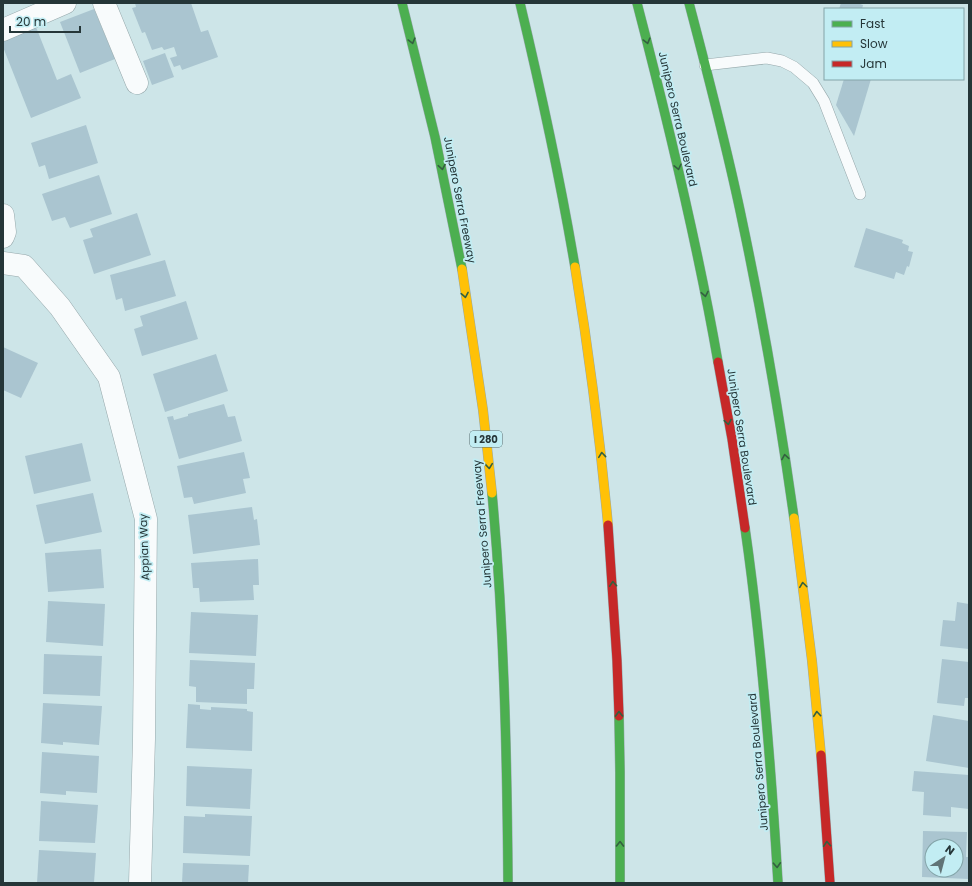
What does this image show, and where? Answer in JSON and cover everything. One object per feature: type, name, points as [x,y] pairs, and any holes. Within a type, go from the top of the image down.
[{"type":"main road","name":"Junipero Serra Freeway","points":[[402,3],[428,105],[443,175],[466,301],[481,400],[492,495],[501,596],[506,711],[508,883]]},
{"type":"main road","points":[[520,3],[544,101],[564,200],[584,316],[601,447],[617,643],[621,803],[620,883]]},
{"type":"main road","name":"Junipero Serra Boulevard","points":[[637,3],[663,103],[692,229],[716,349],[732,448],[749,562],[760,655],[773,798],[778,883]]},
{"type":"main road","points":[[689,3],[720,126],[748,252],[776,400],[800,556],[811,650],[830,883]]},
{"type":"street","points":[[3,30],[65,3]]},
{"type":"street","points":[[104,3],[137,83]]},
{"type":"street","points":[[3,215],[5,232],[3,237]]},
{"type":"street","name":"Appian Way","points":[[3,263],[24,266],[60,307],[109,377],[146,519],[144,739],[140,883]]},
{"type":"lane","points":[[705,65],[767,58],[782,61],[794,67],[812,83],[824,102],[860,194]]},
{"type":"building","points":[[135,3],[191,3],[201,32],[208,30],[218,57],[182,70],[180,65],[174,67],[170,58],[177,56],[174,47],[164,50],[162,47],[152,50],[145,32],[142,33],[132,8],[136,7]]},
{"type":"building","points":[[841,3],[857,3],[863,5],[862,8],[839,8]]},
{"type":"building","points":[[94,9],[115,59],[80,73],[60,22]]},
{"type":"building","points":[[36,27],[57,80],[71,74],[81,98],[31,118],[3,47],[3,40]]},
{"type":"building","points":[[165,53],[174,77],[152,85],[143,61]]},
{"type":"building","points":[[844,80],[871,80],[854,136],[836,105]]},
{"type":"building","points":[[86,125],[98,163],[49,179],[45,165],[39,167],[31,143]]},
{"type":"building","points":[[99,175],[112,214],[70,228],[65,217],[52,221],[42,194]]},
{"type":"building","points":[[137,213],[151,255],[94,274],[83,240],[93,237],[90,229]]},
{"type":"building","points":[[866,228],[903,240],[902,243],[909,246],[908,251],[913,252],[909,267],[907,266],[904,275],[896,272],[894,279],[854,267]]},
{"type":"building","points":[[165,260],[176,296],[125,311],[122,298],[116,300],[110,275]]},
{"type":"building","points":[[186,301],[198,339],[142,356],[134,329],[143,326],[140,316]]},
{"type":"building","points":[[3,347],[38,363],[21,398],[3,390]]},
{"type":"building","points":[[216,354],[228,391],[165,412],[153,374]]},
{"type":"building","points":[[224,404],[228,417],[235,416],[242,441],[179,459],[167,417],[173,416],[174,420],[188,416],[188,414]]},
{"type":"building","points":[[82,443],[91,481],[34,494],[25,456]]},
{"type":"building","points":[[244,452],[250,478],[243,479],[246,493],[194,504],[192,497],[184,498],[177,466]]},
{"type":"building","points":[[93,493],[102,532],[45,544],[36,505]]},
{"type":"building","points":[[252,507],[254,520],[257,519],[260,545],[193,554],[188,515]]},
{"type":"building","points":[[101,549],[104,588],[48,592],[45,553]]},
{"type":"building","points":[[258,559],[259,585],[253,585],[254,600],[200,602],[199,588],[193,588],[191,563]]},
{"type":"building","points":[[48,601],[105,604],[103,646],[46,642]]},
{"type":"building","points":[[957,602],[969,604],[969,649],[940,646],[943,620],[955,621]]},
{"type":"building","points":[[191,612],[258,615],[256,656],[189,653]]},
{"type":"building","points":[[44,654],[102,656],[100,696],[43,694]]},
{"type":"building","points":[[942,659],[969,662],[969,698],[965,698],[964,706],[937,703]]},
{"type":"building","points":[[190,660],[255,663],[254,689],[247,689],[247,704],[196,702],[196,687],[189,686]]},
{"type":"building","points":[[43,703],[102,706],[99,745],[63,742],[63,745],[41,743]]},
{"type":"building","points":[[188,704],[200,705],[200,709],[211,710],[211,707],[247,709],[247,711],[253,712],[252,751],[186,748]]},
{"type":"building","points":[[933,715],[969,721],[969,768],[926,761]]},
{"type":"building","points":[[42,752],[99,756],[97,793],[66,791],[66,795],[40,793]]},
{"type":"building","points":[[187,766],[252,769],[250,809],[186,806]]},
{"type":"building","points":[[914,771],[969,775],[969,809],[951,807],[951,817],[923,815],[924,792],[912,791]]},
{"type":"building","points":[[41,801],[98,805],[95,843],[39,841]]},
{"type":"building","points":[[205,814],[252,816],[250,856],[183,853],[184,816],[205,817]]},
{"type":"building","points":[[923,831],[967,832],[966,857],[969,857],[969,879],[946,878],[964,878],[964,838],[924,838],[924,877],[922,877]]},
{"type":"building","points":[[39,850],[96,853],[94,883],[37,883]]},
{"type":"building","points":[[183,863],[249,865],[248,883],[182,883]]},
{"type":"traffic: fast","points":[[402,3],[435,137],[462,269]]},
{"type":"traffic: fast","points":[[520,3],[550,135],[575,267]]},
{"type":"traffic: fast","points":[[637,3],[681,182],[701,272],[718,362]]},
{"type":"traffic: fast","points":[[689,3],[724,138],[750,257],[771,369],[794,518]]},
{"type":"traffic: fast","points":[[492,493],[504,688],[508,883]]},
{"type":"traffic: fast","points":[[745,528],[765,705],[778,883]]},
{"type":"traffic: fast","points":[[619,716],[620,883]]},
{"type":"traffic: slow","points":[[575,267],[594,396],[608,525]]},
{"type":"traffic: slow","points":[[462,269],[483,410],[492,493]]},
{"type":"traffic: slow","points":[[794,518],[812,661],[821,755]]},
{"type":"traffic: jam","points":[[718,362],[732,439],[745,528]]},
{"type":"traffic: jam","points":[[608,525],[619,716]]},
{"type":"traffic: jam","points":[[821,755],[830,883]]}]
